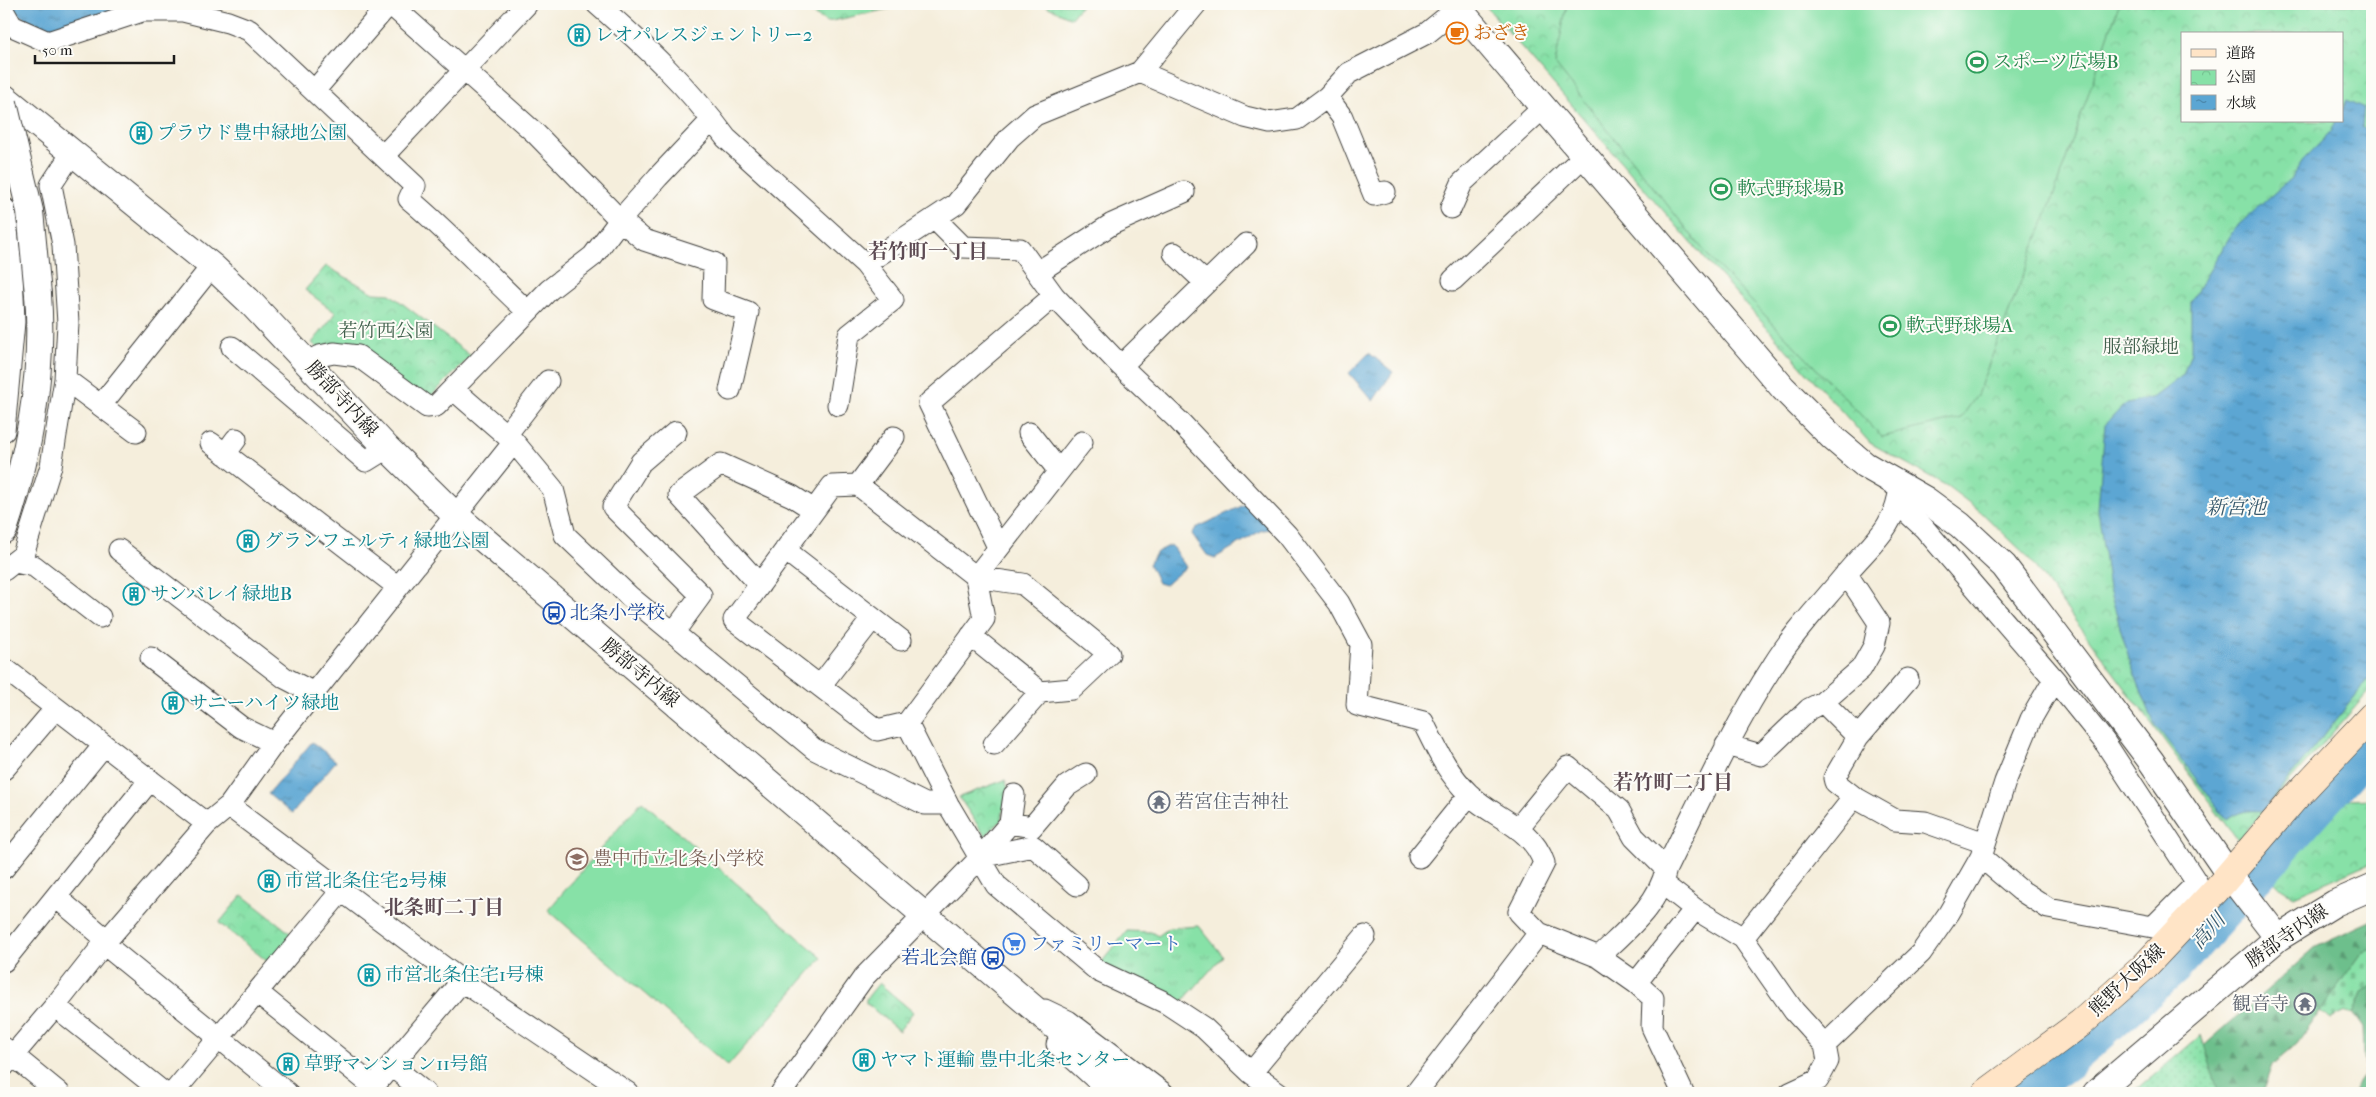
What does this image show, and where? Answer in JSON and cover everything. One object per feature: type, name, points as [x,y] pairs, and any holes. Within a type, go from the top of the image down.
[{"type":"main road","name":"熊野大阪線","points":[[1986,1093],[2081,1023],[2144,967],[2216,890],[2293,800],[2372,716]]},
{"type":"street","points":[[314,90],[390,4],[535,133],[620,220],[644,240],[714,263],[714,298],[748,312],[730,390]]},
{"type":"street","points":[[384,155],[527,4]]},
{"type":"street","points":[[597,4],[649,48],[726,138],[865,264],[893,300],[849,335],[838,405]]},
{"type":"street","points":[[865,264],[933,219],[936,220],[956,204],[1010,137],[1034,115],[1140,72],[1196,4]]},
{"type":"street","points":[[1140,72],[1246,117],[1270,123],[1297,119],[1327,97],[1349,73],[1427,33],[1457,6],[1783,388],[1833,438],[1866,465],[1899,496],[1924,528],[2054,679],[2104,741],[2197,883],[2153,927],[2048,908],[2020,890],[1983,850],[1926,822],[1895,820],[1854,797],[1835,782],[1834,778],[1858,737],[1908,679]]},
{"type":"street","points":[[4,12],[12,26],[48,42],[142,11],[183,11],[228,22],[249,30],[415,186],[409,200],[442,226],[482,270],[526,311]]},
{"type":"street","points":[[1327,97],[1342,117],[1374,194],[1385,192]]},
{"type":"street","points":[[4,133],[10,104]]},
{"type":"street","points":[[4,530],[19,483],[33,409],[39,348],[38,294],[30,211],[10,104]]},
{"type":"street","name":"勝部寺内線","points":[[10,104],[212,266],[249,301],[387,448],[455,515],[1133,1093]]},
{"type":"street","points":[[1451,208],[1462,182],[1544,107]]},
{"type":"street","points":[[308,362],[319,356],[334,353],[358,356],[427,407],[436,406],[526,311],[549,290],[593,256],[620,220],[712,120]]},
{"type":"street","points":[[9,566],[23,555],[51,466],[65,379],[68,323],[63,245],[51,185],[72,153]]},
{"type":"street","points":[[1453,280],[1585,156]]},
{"type":"street","points":[[1038,272],[1112,224],[1184,192]]},
{"type":"street","points":[[4,208],[12,267],[4,426]]},
{"type":"street","points":[[936,220],[963,247],[1020,249],[1054,296],[1121,366],[1179,421],[1288,535],[1339,603],[1360,644],[1357,705],[1423,722],[1446,768],[1470,795],[1518,828],[1539,848],[1544,863],[1519,912],[1539,933],[1599,957],[1636,983],[1653,998],[1652,1027],[1682,1093]]},
{"type":"street","points":[[1121,366],[1246,244]]},
{"type":"street","points":[[1174,252],[1206,283]]},
{"type":"street","points":[[101,405],[212,266]]},
{"type":"street","points":[[998,547],[929,402],[1054,296]]},
{"type":"street","points":[[232,347],[366,461],[387,448]]},
{"type":"street","points":[[65,379],[136,432]]},
{"type":"street","points":[[59,1093],[7,1056],[55,1006],[105,942],[207,824],[229,806],[274,743],[455,515],[510,439],[548,381]]},
{"type":"street","points":[[453,389],[510,439],[553,489],[565,535],[629,596],[814,749],[925,804],[948,804]]},
{"type":"street","points":[[674,632],[701,595],[613,507],[641,462],[676,432]]},
{"type":"street","points":[[1029,433],[1059,471]]},
{"type":"street","points":[[858,486],[894,437]]},
{"type":"street","points":[[994,744],[1040,692],[1072,689],[1109,654],[1023,584],[976,577],[858,486],[832,486],[734,620],[877,730],[907,723],[984,619],[976,577],[1082,442]]},
{"type":"street","points":[[224,445],[323,519],[398,586]]},
{"type":"street","points":[[760,585],[679,495],[721,464],[792,496],[814,510]]},
{"type":"street","points":[[1599,957],[1635,922],[1664,877],[1726,745],[1775,662],[1846,573],[1888,527],[1899,496]]},
{"type":"street","points":[[1899,496],[1926,500],[1960,525],[2004,566],[2151,761],[2228,874],[2278,938]]},
{"type":"street","points":[[785,550],[901,640]]},
{"type":"street","points":[[132,553],[226,621],[285,678],[314,694]]},
{"type":"street","points":[[9,566],[34,566],[100,617]]},
{"type":"street","points":[[1726,745],[1761,755],[1809,709],[1823,702],[1861,669],[1874,646],[1879,623],[1846,573]]},
{"type":"street","points":[[820,686],[872,618]]},
{"type":"street","points":[[971,636],[1040,692]]},
{"type":"street","points":[[151,658],[241,727],[274,743]]},
{"type":"street","points":[[4,668],[207,824]]},
{"type":"street","points":[[1825,1046],[1921,953],[1949,913],[1983,850],[2005,782],[2031,719],[2054,679]]},
{"type":"street","points":[[1823,702],[1858,737]]},
{"type":"street","points":[[4,769],[56,708]]},
{"type":"street","points":[[907,723],[948,804],[996,885],[1098,971],[1166,1003],[1204,1028],[1252,1073],[1279,1093]]},
{"type":"street","points":[[4,868],[104,745]]},
{"type":"street","points":[[2126,775],[2151,761]]},
{"type":"street","points":[[1518,828],[1568,767],[1619,810],[1634,837],[1664,877],[1695,909],[1742,938],[1794,1011],[1825,1046],[1828,1061],[1818,1080],[1790,1093]]},
{"type":"street","points":[[1010,823],[1032,827],[1067,786],[1086,774]]},
{"type":"street","points":[[4,961],[150,780]]},
{"type":"street","points":[[781,1093],[864,977],[981,857],[1010,823],[1014,795]]},
{"type":"street","points":[[1420,857],[1470,795]]},
{"type":"street","points":[[1742,938],[1854,797]]},
{"type":"street","points":[[229,806],[462,981],[628,1093]]},
{"type":"street","points":[[981,857],[1033,846],[1077,885]]},
{"type":"street","name":"勝部寺内線","points":[[2096,1093],[2278,938],[2335,903],[2372,887]]},
{"type":"street","points":[[173,1093],[342,890]]},
{"type":"street","points":[[56,897],[105,942],[287,1093]]},
{"type":"street","points":[[1636,983],[1695,909]]},
{"type":"street","points":[[1416,1093],[1539,933]]},
{"type":"street","points":[[1252,1073],[1365,936]]},
{"type":"street","points":[[257,992],[371,1090],[462,981]]},
{"type":"street","points":[[1025,1000],[1052,1039],[1110,1093]]},
{"type":"street","points":[[1025,1000],[1068,1021],[1163,1093]]},
{"type":"street","points":[[55,1006],[164,1093]]},
{"type":"street","points":[[392,1066],[425,1093]]},
{"type":"green space","points":[[800,4],[904,4],[898,7],[827,22],[802,8]]},
{"type":"green space","points":[[1042,4],[1082,4],[1071,18]]},
{"type":"green space","name":"服部緑地","points":[[1484,4],[2372,4],[2372,688],[2238,840],[2027,556],[1980,511],[1947,486],[1870,443],[1707,261]]},
{"type":"green space","points":[[1567,4],[2119,4],[2051,203],[1977,395],[1961,418],[1882,437],[1709,257],[1555,64]]},
{"type":"green space","name":"若竹西公園","points":[[326,266],[374,293],[390,294],[471,356],[427,400],[319,349],[312,343],[336,313],[305,290]]},
{"type":"green space","points":[[1005,780],[1008,788],[1001,821],[985,836],[959,797]]},
{"type":"green space","points":[[2372,798],[2372,862],[2294,896],[2281,888],[2272,879],[2285,862],[2349,799]]},
{"type":"green space","points":[[642,801],[822,958],[728,1066],[548,910]]},
{"type":"green space","points":[[242,895],[294,936],[272,965],[219,923]]},
{"type":"green space","points":[[2372,920],[2372,948],[2362,952],[2297,1044],[2272,1065],[2262,1093],[2203,1093],[2198,1051],[2318,945]]},
{"type":"green space","points":[[1199,926],[1223,956],[1180,1004],[1100,964],[1127,931],[1151,932],[1158,936],[1169,928]]},
{"type":"green space","points":[[2372,948],[2372,986],[2362,992],[2353,1014],[2346,1012],[2331,1019],[2320,1011],[2362,952]]},
{"type":"green space","points":[[879,983],[913,1012],[899,1031],[866,1003],[866,999]]},
{"type":"green space","points":[[2372,986],[2372,1093],[2352,1093],[2365,1074],[2363,1028],[2353,1014],[2362,992]]},
{"type":"green space","points":[[2201,1035],[2219,1093],[2133,1093]]},
{"type":"water","points":[[12,4],[138,4],[52,31],[14,13]]},
{"type":"water","name":"新宮池","points":[[2347,100],[2364,108],[2362,127],[2372,136],[2372,675],[2263,811],[2244,812],[2227,820],[2154,723],[2131,665],[2109,589],[2098,509],[2105,425],[2124,405],[2154,397],[2183,375],[2191,352],[2191,301],[2235,228],[2291,178],[2303,160],[2331,132],[2336,122],[2344,122],[2344,106]]},
{"type":"water","points":[[1369,353],[1393,372],[1373,401],[1349,373]]},
{"type":"water","points":[[1246,504],[1273,529],[1262,530],[1215,558],[1207,555],[1192,534],[1196,528]]},
{"type":"water","points":[[1171,545],[1186,567],[1165,585],[1158,583],[1149,564],[1157,552]]},
{"type":"water","points":[[312,742],[336,761],[292,814],[268,794]]},
{"type":"waterway","name":"高川","points":[[2025,1093],[2068,1063],[2176,967],[2372,748]]},
{"type":"place","name":"おざき","points":[[1457,33]]},
{"type":"place","name":"レオパレスジェントリー2","points":[[579,35]]},
{"type":"place","name":"スポーツ広場B","points":[[1977,62]]},
{"type":"place","name":"プラウド豊中緑地公園","points":[[141,133]]},
{"type":"place","name":"軟式野球場B","points":[[1721,189]]},
{"type":"place","name":"軟式野球場A","points":[[1890,326]]},
{"type":"place","name":"グランフェルティ緑地公園","points":[[248,541]]},
{"type":"place","name":"サンバレイ緑地B","points":[[134,594]]},
{"type":"place","name":"北条小学校","points":[[554,613]]},
{"type":"place","name":"サニーハイツ緑地","points":[[173,703]]},
{"type":"place","name":"若宮住吉神社","points":[[1159,802]]},
{"type":"place","name":"豊中市立北条小学校","points":[[577,859]]},
{"type":"place","name":"市営北条住宅2号棟","points":[[269,881]]},
{"type":"place","name":"ファミリーマート","points":[[1014,944]]},
{"type":"place","name":"若北会館","points":[[993,958]]},
{"type":"place","name":"市営北条住宅1号棟","points":[[369,975]]},
{"type":"place","name":"観音寺","points":[[2305,1004]]},
{"type":"place","name":"ヤマト運輸 豊中北条センター","points":[[864,1060]]},
{"type":"place","name":"草野マンション11号館","points":[[288,1064]]},
{"type":"district","name":"若竹町一丁目","points":[[928,251]]},
{"type":"district","name":"若竹町二丁目","points":[[1673,782]]},
{"type":"district","name":"北条町二丁目","points":[[444,907]]}]
